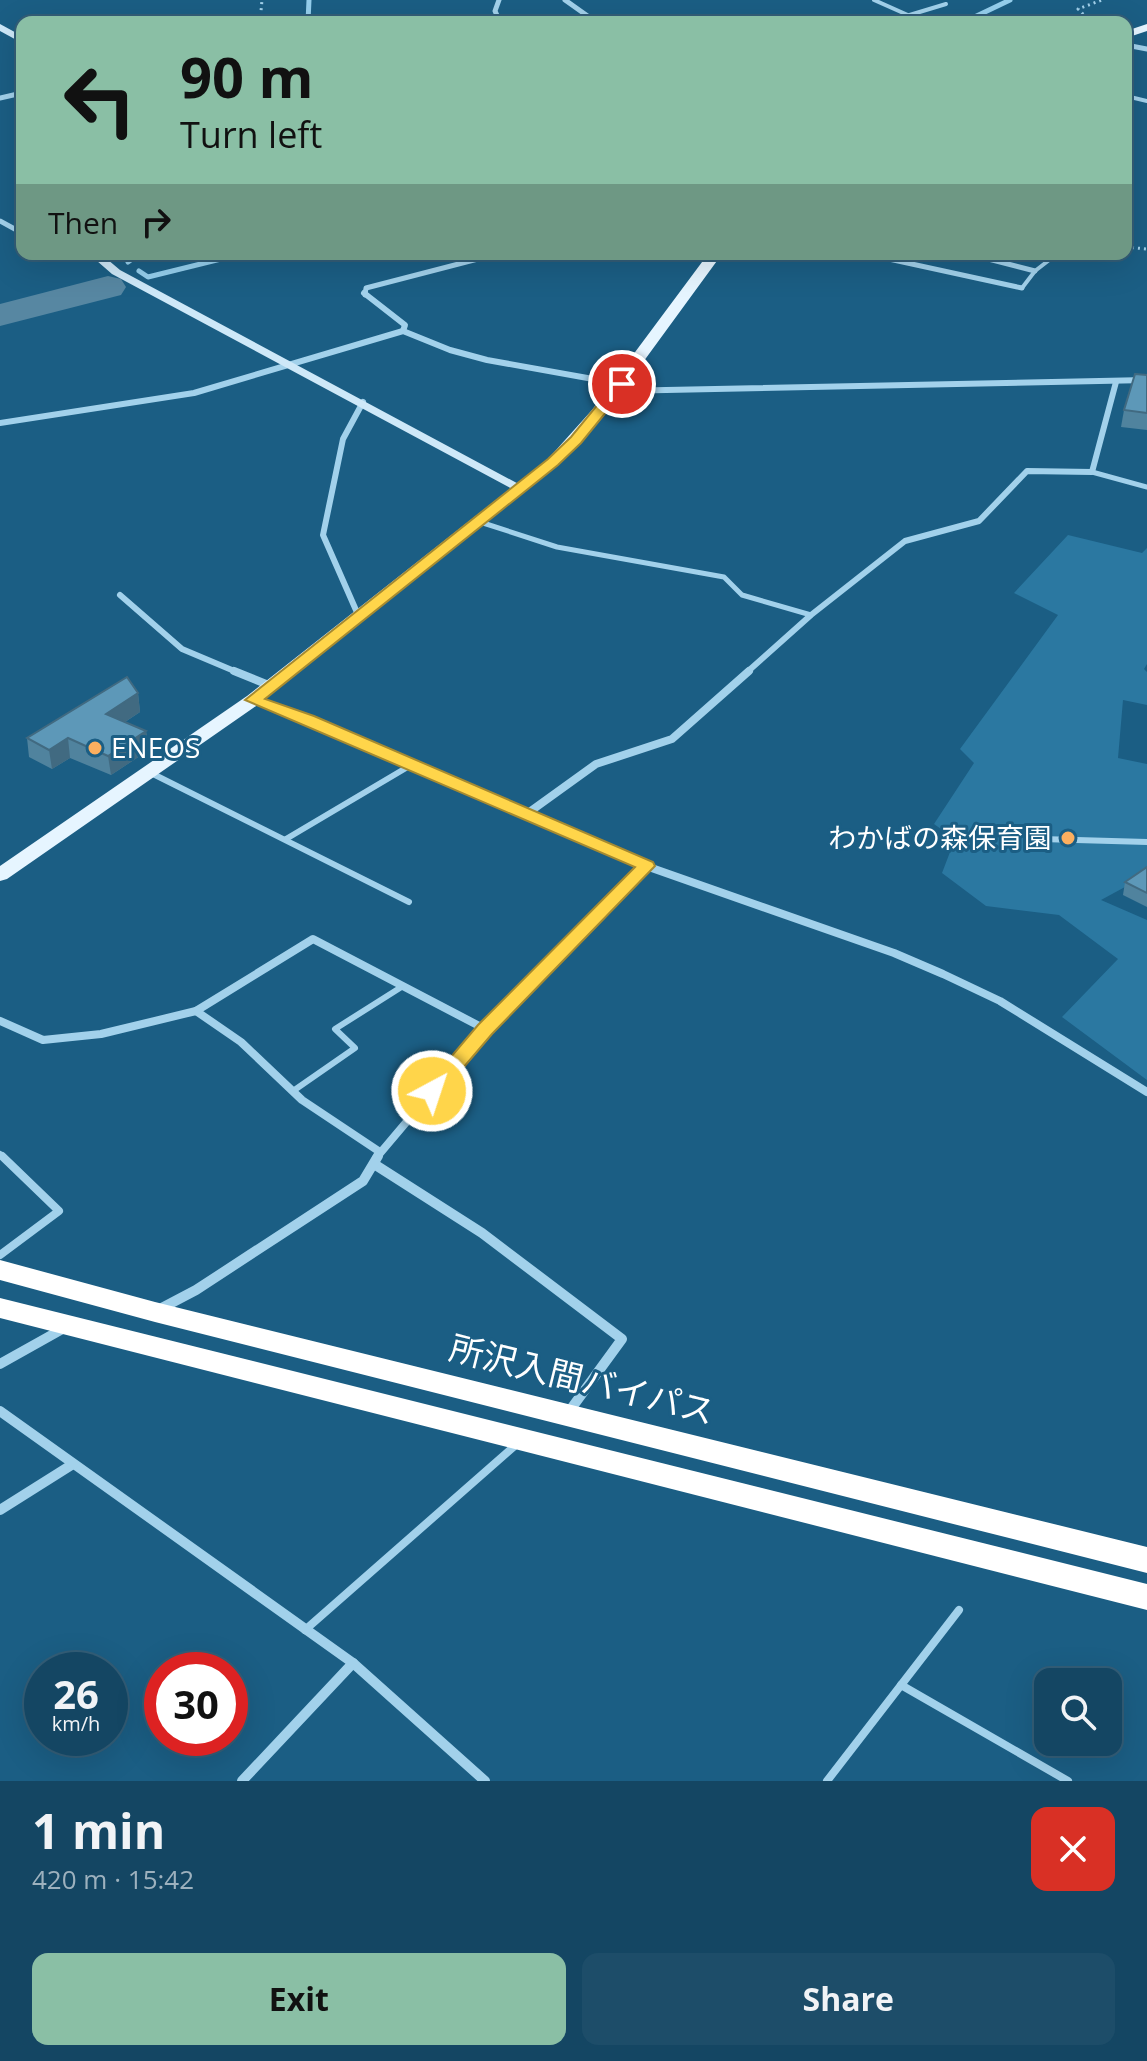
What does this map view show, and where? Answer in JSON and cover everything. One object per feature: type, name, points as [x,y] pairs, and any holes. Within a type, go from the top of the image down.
[{"type":"highway","name":"所沢入間バイパス","points":[[0,1270],[155,1312],[1147,1560]]},
{"type":"highway","points":[[0,1308],[1147,1597]]},
{"type":"main road","points":[[0,875],[253,700],[479,522],[576,440],[619,387],[711,260]]},
{"type":"street","points":[[565,0],[588,16]]},
{"type":"street","points":[[103,260],[520,488]]},
{"type":"street","points":[[403,331],[405,325],[364,294],[366,288],[474,260]]},
{"type":"street","points":[[894,260],[1022,288]]},
{"type":"street","points":[[992,260],[1035,271]]},
{"type":"street","points":[[0,423],[171,398],[403,331],[450,350],[487,360],[619,387],[1147,380]]},
{"type":"street","points":[[528,813],[596,764],[672,739],[811,615],[905,541],[979,521],[1027,471],[1092,472],[1116,382]]},
{"type":"street","points":[[359,617],[323,535],[343,439],[363,402]]},
{"type":"street","points":[[120,595],[182,649],[271,686]]},
{"type":"street","points":[[253,700],[308,720],[646,866],[894,953],[943,974],[1000,1001],[1147,1092]]},
{"type":"street","points":[[155,1312],[196,1290],[363,1181],[380,1152],[485,1029],[646,866]]},
{"type":"street","points":[[0,1021],[43,1040],[101,1034],[196,1011],[313,939],[485,1029]]},
{"type":"street","points":[[196,1011],[241,1042],[293,1091],[380,1152]]},
{"type":"street","points":[[374,1164],[482,1233],[622,1339],[567,1415]]},
{"type":"street","points":[[0,1364],[67,1327]]},
{"type":"street","points":[[0,1411],[353,1663],[485,1781]]},
{"type":"street","points":[[0,1510],[73,1464]]},
{"type":"street","points":[[242,1781],[353,1663]]},
{"type":"lane","points":[[874,0],[910,16],[946,4]]},
{"type":"lane","points":[[1022,288],[1035,271],[1049,260]]},
{"type":"lane","points":[[1092,472],[1147,487]]},
{"type":"lane","points":[[479,522],[557,547],[724,577],[742,595],[811,615]]},
{"type":"lane","points":[[286,839],[411,765]]},
{"type":"lane","points":[[151,772],[409,902]]},
{"type":"lane","points":[[1041,839],[1147,842]]},
{"type":"lane","points":[[293,1091],[355,1048],[335,1029],[404,986]]},
{"type":"lane","points":[[0,1154],[59,1211],[0,1255]]},
{"type":"lane","points":[[305,1630],[521,1441]]},
{"type":"lane","points":[[827,1781],[959,1610]]},
{"type":"lane","points":[[901,1685],[1068,1781]]},
{"type":"path","points":[[1085,16],[1078,9],[1102,0]]},
{"type":"shaded area","points":[[1068,535],[1142,553],[1147,548],[1147,664],[1144,669],[1147,672],[1147,705],[1123,700],[1118,758],[1147,764],[1147,875],[1101,900],[1147,920],[1147,1080],[1062,1017],[1118,959],[1059,915],[986,906],[942,873],[955,839],[934,824],[974,763],[960,749],[1058,615],[1014,593]]},
{"type":"building","points":[[1135,374],[1147,375],[1147,413],[1124,410]]},
{"type":"building","points":[[127,677],[138,693],[106,714],[146,731],[108,756],[68,738],[49,750],[27,738]]},
{"type":"building","points":[[1147,867],[1147,893],[1125,882]]},
{"type":"waterway","points":[[308,16],[309,0]]},
{"type":"waterway","points":[[977,16],[1010,0]]},
{"type":"waterway","points":[[139,271],[148,277],[217,260]]},
{"type":"waterway","points":[[0,315],[108,287]]},
{"type":"place","name":"ENEOS","points":[[95,748]]},
{"type":"place","name":"わかばの森保育園","points":[[1068,838]]},
{"type":"route","points":[[432,1091],[485,1029],[646,866],[308,720],[253,700],[553,462],[576,440],[622,384]]}]
